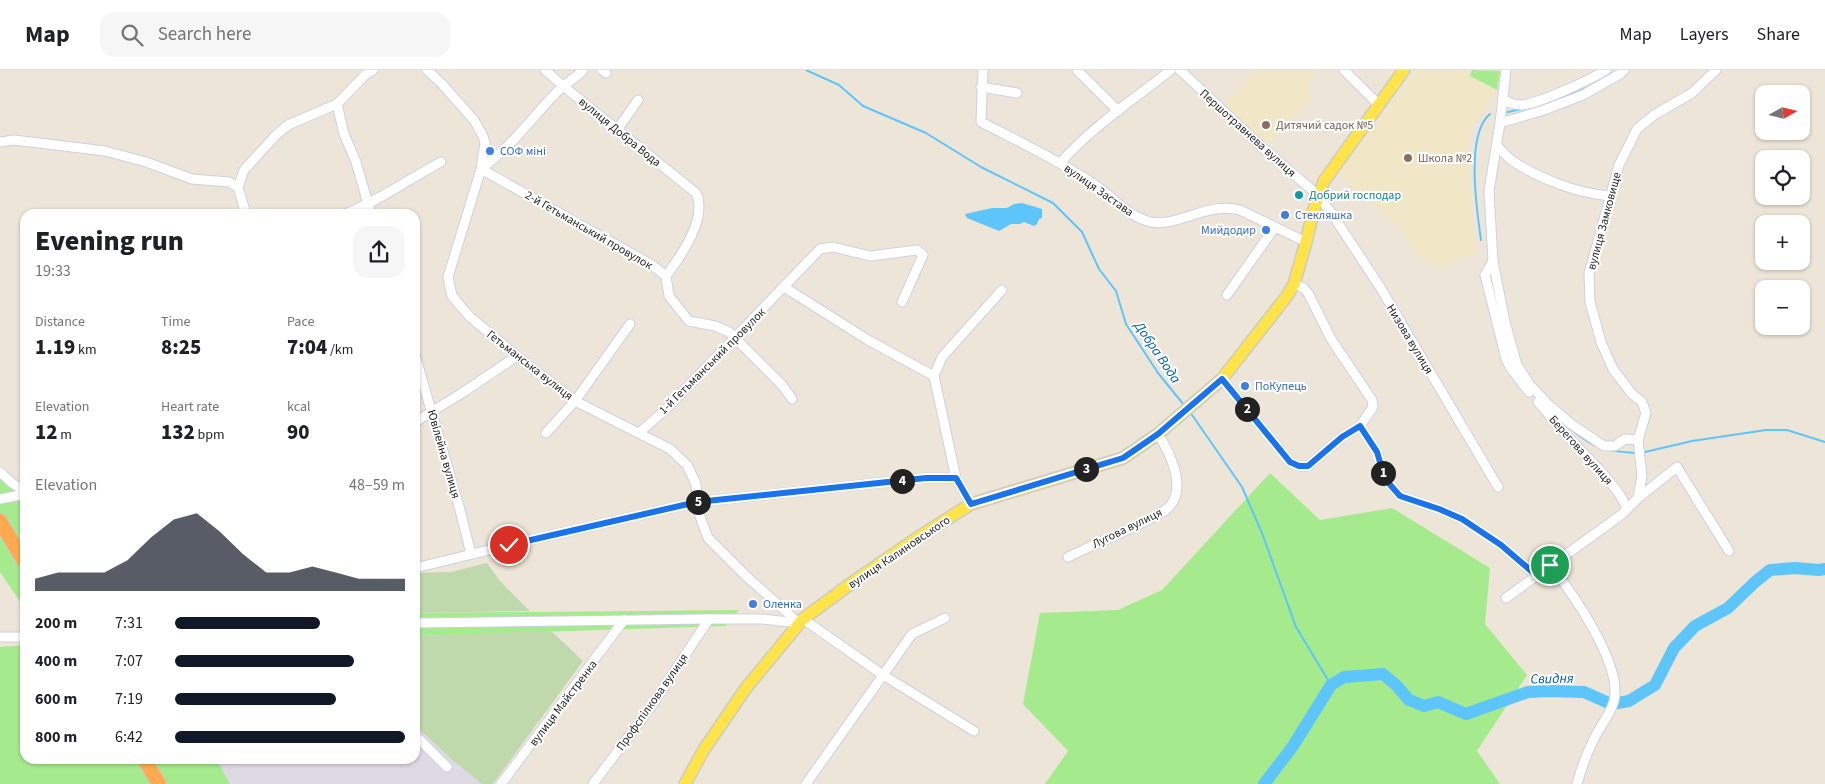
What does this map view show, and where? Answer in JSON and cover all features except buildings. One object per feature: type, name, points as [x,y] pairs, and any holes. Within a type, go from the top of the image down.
[{"type":"highway","points":[[0,521],[20,555]]},
{"type":"highway","points":[[147,764],[159,784]]},
{"type":"main road","name":"вулиця Калиновського","points":[[685,784],[703,751],[746,688],[801,621],[901,549],[971,504],[1123,458],[1158,434],[1222,379],[1287,296],[1294,284],[1318,195],[1324,181],[1404,70]]},
{"type":"street","points":[[245,209],[238,187],[244,170],[276,135],[288,125],[337,104],[364,75],[373,70]]},
{"type":"street","name":"Гетьманська вулиця","points":[[427,70],[474,120],[485,143],[481,169],[448,277],[452,296],[470,317],[575,401],[670,449],[687,465],[696,484],[698,511],[708,538],[747,577],[801,621],[883,675]]},
{"type":"street","name":"вулиця Добра Вода","points":[[545,70],[696,193],[699,200],[696,224],[681,256],[666,276]]},
{"type":"street","points":[[481,169],[497,157],[563,86],[583,70]]},
{"type":"street","points":[[983,70],[981,87],[1017,92]]},
{"type":"street","points":[[1077,70],[1118,111]]},
{"type":"street","points":[[1061,162],[1071,150],[1171,70]]},
{"type":"street","name":"Першотравнева вулиця","points":[[1180,70],[1264,149],[1318,195]]},
{"type":"street","points":[[1344,70],[1379,105]]},
{"type":"street","name":"Берегова вулиця","points":[[1506,70],[1497,146],[1489,192],[1493,261],[1504,322],[1517,364],[1531,390],[1570,440],[1601,470],[1622,498],[1627,508]]},
{"type":"street","points":[[1503,99],[1512,104],[1528,104],[1595,77],[1606,70]]},
{"type":"street","points":[[1500,123],[1544,110],[1583,95],[1624,70]]},
{"type":"street","name":"вулиця Замковище","points":[[1638,440],[1646,412],[1642,402],[1632,394],[1613,369],[1601,342],[1590,302],[1589,274],[1619,165],[1637,130],[1654,115],[1692,93],[1716,70]]},
{"type":"street","name":"вулиця Застава","points":[[981,87],[981,122],[1061,162],[1102,189],[1126,210],[1147,221],[1163,223],[1212,209],[1231,208],[1240,210],[1306,242]]},
{"type":"street","points":[[617,130],[638,100]]},
{"type":"street","points":[[337,104],[344,134],[356,162],[370,209],[404,182],[441,162]]},
{"type":"street","points":[[0,142],[14,140],[105,150],[146,162],[192,179],[229,182],[238,187]]},
{"type":"street","points":[[1497,146],[1513,161],[1541,176],[1572,189],[1610,196]]},
{"type":"street","name":"2-й Гетьманський провулок","points":[[481,169],[652,265],[666,276],[669,296],[689,321],[715,326],[729,332],[782,385],[792,399]]},
{"type":"street","name":"Низова вулиця","points":[[1318,195],[1380,287],[1498,487]]},
{"type":"street","points":[[1227,295],[1275,227]]},
{"type":"street","name":"1-й Гетьманський провулок","points":[[639,432],[667,408],[735,339],[814,254],[826,247],[870,256],[917,250],[922,254],[902,302]]},
{"type":"street","points":[[1222,379],[1290,462],[1299,466],[1308,466],[1342,437],[1360,426],[1373,407],[1372,400],[1331,339],[1309,295],[1304,288],[1294,284]]},
{"type":"street","points":[[784,287],[868,340],[934,376]]},
{"type":"street","points":[[971,504],[956,478],[934,376],[942,357],[1002,290]]},
{"type":"street","points":[[546,433],[575,401],[630,324]]},
{"type":"street","points":[[420,419],[517,356]]},
{"type":"street","name":"Ювілейна вулиця","points":[[420,372],[471,554]]},
{"type":"street","name":"Берегова вулиця","points":[[1531,390],[1572,424],[1604,446],[1615,446],[1625,439],[1638,440]]},
{"type":"street","points":[[1360,426],[1377,452],[1385,479],[1400,496],[1462,519],[1501,545],[1536,575]]},
{"type":"street","name":"Лугова вулиця","points":[[1068,557],[1158,515],[1172,503],[1176,490],[1176,476],[1168,451],[1158,434]]},
{"type":"street","points":[[1638,440],[1642,476],[1638,498]]},
{"type":"street","points":[[1506,598],[1621,515],[1638,498],[1677,467],[1729,551]]},
{"type":"street","points":[[0,472],[12,484],[20,488]]},
{"type":"street","points":[[420,567],[697,502],[926,478],[956,478]]},
{"type":"street","points":[[0,499],[20,495]]},
{"type":"street","points":[[1550,565],[1577,601],[1604,652],[1614,684],[1612,708],[1592,743],[1577,784]]},
{"type":"street","points":[[806,784],[912,634],[945,618]]},
{"type":"street","points":[[420,622],[709,619],[801,621]]},
{"type":"street","name":"Профспілкова вулиця","points":[[593,784],[650,708],[709,619]]},
{"type":"street","name":"вулиця Майстренка","points":[[501,784],[624,620]]},
{"type":"street","points":[[0,637],[20,637]]},
{"type":"street","points":[[883,675],[974,731]]},
{"type":"street","points":[[420,740],[447,767]]},
{"type":"shaded area","name":"Дитячий садок №5","points":[[1257,70],[1317,70],[1307,85],[1313,98],[1268,145],[1224,105]]},
{"type":"shaded area","name":"Школа №2","points":[[1418,70],[1464,70],[1470,76],[1497,90],[1469,135],[1469,177],[1476,254],[1438,267],[1412,251],[1413,248],[1395,221],[1391,223],[1338,172]]},
{"type":"shaded area","points":[[420,730],[451,759],[482,784],[230,784],[219,764],[420,764]]},
{"type":"green space","points":[[1472,70],[1500,71],[1497,90],[1470,76]]},
{"type":"green space","points":[[0,472],[8,486],[20,487],[20,602],[0,572]]},
{"type":"green space","points":[[1270,473],[1320,520],[1392,508],[1490,568],[1485,624],[1527,675],[1477,751],[1500,784],[1045,784],[1068,751],[1023,704],[1040,613],[1118,610],[1162,590]]},
{"type":"green space","points":[[487,563],[500,581],[530,611],[420,613],[420,573],[451,572]]},
{"type":"green space","points":[[739,610],[726,626],[420,636],[420,613]]},
{"type":"green space","points":[[551,631],[583,661],[493,784],[482,784],[451,759],[420,730],[420,636]]},
{"type":"green space","points":[[20,645],[20,764],[219,764],[230,784],[0,784],[0,647]]},
{"type":"water","points":[[1022,203],[1042,209],[1042,218],[1034,226],[1024,222],[1011,224],[999,231],[967,218],[965,214],[992,208],[1007,208],[1014,204]]},
{"type":"waterway","name":"Добра Вода","points":[[806,70],[839,85],[863,106],[926,133],[981,167],[1053,203],[1082,232],[1099,269],[1116,291],[1126,324],[1158,373],[1184,405]]},
{"type":"waterway","points":[[1552,100],[1567,96],[1598,80]]},
{"type":"waterway","points":[[1504,113],[1521,109]]},
{"type":"waterway","points":[[1481,240],[1475,193],[1475,155],[1477,138],[1482,124],[1490,114]]},
{"type":"waterway","name":"Добра Вода","points":[[1190,412],[1242,487],[1262,533],[1296,627],[1331,685]]},
{"type":"waterway","points":[[1570,428],[1600,448],[1636,453]]},
{"type":"waterway","points":[[1645,452],[1692,441],[1766,430],[1787,430],[1825,442]]},
{"type":"waterway","name":"Свидня","points":[[1264,784],[1293,746],[1331,685],[1344,677],[1383,674],[1409,700],[1424,706],[1438,702],[1466,714],[1528,692],[1584,692],[1611,704],[1629,701],[1655,685],[1674,648],[1695,626],[1728,608],[1770,570],[1795,568],[1825,569]]},
{"type":"place","name":"Дитячий садок №5","points":[[1266,125]]},
{"type":"place","name":"СОФ міні","points":[[490,151]]},
{"type":"place","name":"Школа №2","points":[[1408,158]]},
{"type":"place","name":"Добрий господар","points":[[1299,195]]},
{"type":"place","name":"Стекляшка","points":[[1285,215]]},
{"type":"place","name":"Мийдодир","points":[[1266,230]]},
{"type":"place","name":"ПоКупець","points":[[1245,386]]},
{"type":"place","name":"Оленка","points":[[753,604]]},
{"type":"route","points":[[509,545],[697,502],[926,478],[956,478],[971,504],[1123,458],[1158,434],[1222,379],[1290,462],[1299,466],[1308,466],[1342,437],[1360,426],[1377,452],[1385,479],[1400,496],[1462,519],[1501,545],[1536,575],[1550,565]]}]
